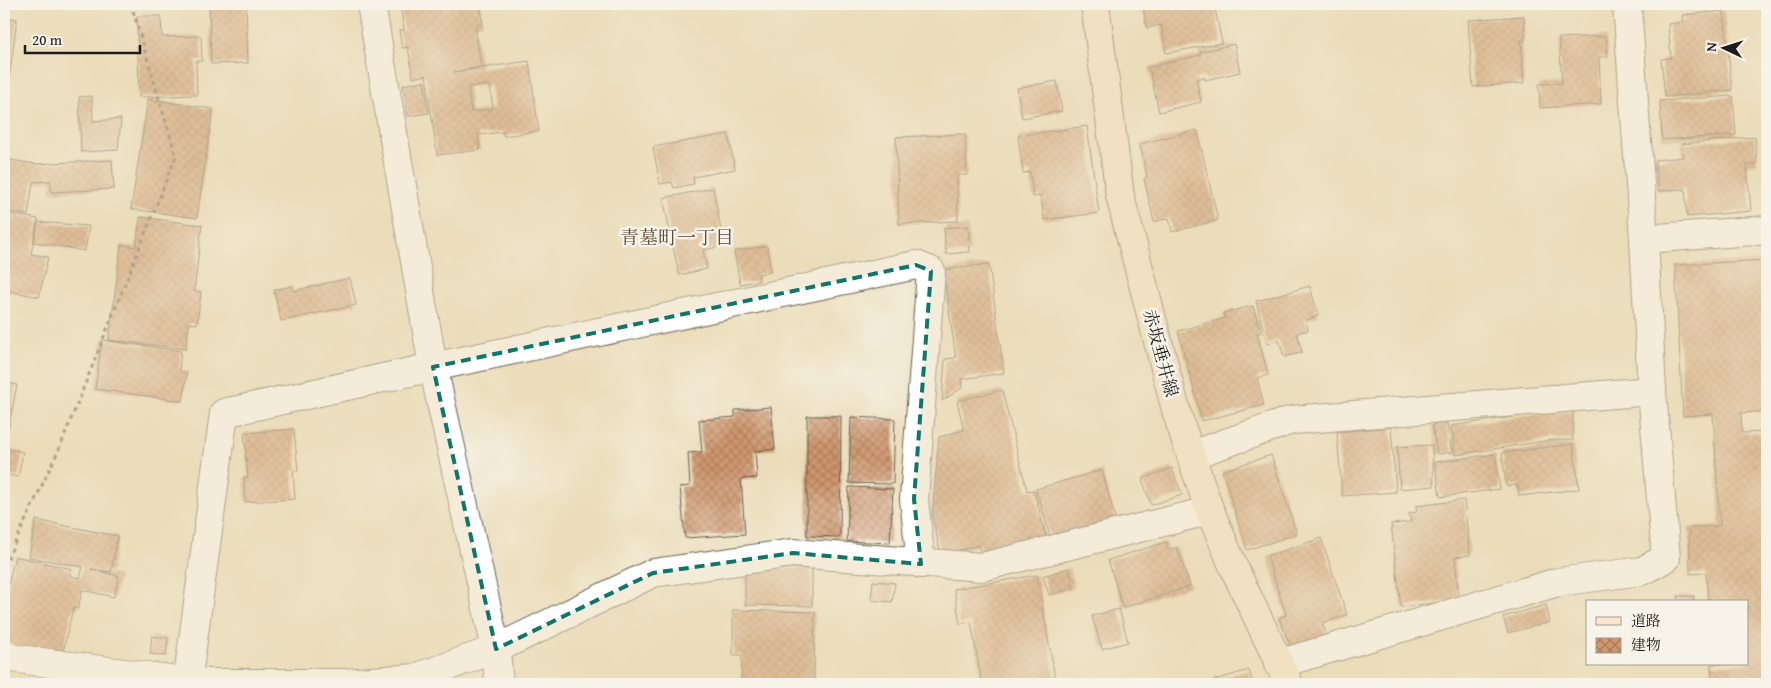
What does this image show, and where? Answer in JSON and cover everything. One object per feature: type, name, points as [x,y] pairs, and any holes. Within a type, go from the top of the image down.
[{"type":"main road","name":"赤坂垂井線","points":[[1095,4],[1120,196],[1177,414],[1208,506],[1234,568],[1284,674]]},
{"type":"street","points":[[371,4],[433,367],[496,649],[499,684]]},
{"type":"street","points":[[1284,674],[1558,582],[1642,571],[1666,558],[1652,391],[1644,239],[1627,4]]},
{"type":"street","points":[[1644,239],[1767,230]]},
{"type":"street","points":[[187,682],[224,413],[916,265],[931,271],[914,499],[921,564]]},
{"type":"street","points":[[1191,455],[1292,420],[1652,391]]},
{"type":"street","points":[[4,657],[198,683],[343,683],[415,678],[496,649],[653,572],[793,553],[921,564],[982,567],[1200,513],[1208,506]]},
{"type":"path","points":[[4,566],[60,448],[176,156],[131,4]]},
{"type":"highlighted area","points":[[916,265],[931,271],[914,499],[921,564],[793,553],[653,573],[496,649],[433,367]]},
{"type":"building","points":[[209,4],[246,4],[248,63],[211,64]]},
{"type":"building","points":[[400,4],[480,4],[483,24],[475,25],[481,67],[454,72],[529,61],[539,131],[504,136],[503,132],[478,135],[480,150],[437,155],[426,75],[413,78],[408,47],[402,48],[399,30],[404,30]],"holes":[[[490,85],[493,109],[471,112],[468,87]]]},
{"type":"building","points":[[1142,4],[1214,4],[1222,43],[1166,53],[1161,25],[1147,28]]},
{"type":"building","points":[[1724,11],[1732,90],[1665,97],[1661,59],[1671,58],[1668,24],[1683,22],[1682,15]]},
{"type":"building","points":[[137,16],[161,16],[162,37],[201,36],[202,61],[196,61],[197,95],[139,97]]},
{"type":"building","points":[[1524,16],[1525,41],[1521,41],[1524,83],[1473,87],[1468,20]]},
{"type":"building","points":[[4,18],[17,19],[5,110],[4,110]]},
{"type":"building","points":[[1606,36],[1608,57],[1599,57],[1601,104],[1540,108],[1539,84],[1562,83],[1559,38]]},
{"type":"building","points":[[1234,44],[1240,72],[1205,80],[1204,77],[1196,79],[1201,102],[1159,112],[1149,67],[1200,55],[1200,52]]},
{"type":"building","points":[[424,81],[429,113],[408,116],[403,85]]},
{"type":"building","points":[[1057,81],[1062,111],[1022,118],[1017,88]]},
{"type":"building","points":[[92,96],[93,121],[121,119],[118,150],[81,152],[79,97]]},
{"type":"building","points":[[1733,96],[1736,135],[1662,140],[1660,101]]},
{"type":"building","points":[[148,99],[213,109],[197,218],[131,209]]},
{"type":"building","points":[[1087,126],[1099,213],[1044,220],[1041,196],[1033,197],[1030,172],[1023,173],[1018,136]]},
{"type":"building","points":[[1197,130],[1218,220],[1172,232],[1169,218],[1154,222],[1144,179],[1147,177],[1140,144]]},
{"type":"building","points":[[728,134],[735,169],[693,177],[694,184],[674,188],[672,182],[660,184],[653,147]]},
{"type":"building","points":[[965,134],[967,175],[957,175],[958,221],[899,224],[896,137]]},
{"type":"building","points":[[1755,137],[1757,164],[1747,165],[1751,211],[1687,217],[1685,189],[1658,191],[1655,160],[1683,157],[1681,144]]},
{"type":"building","points":[[4,159],[35,164],[112,160],[114,189],[51,192],[51,181],[33,182],[28,215],[4,211]]},
{"type":"building","points":[[713,188],[724,246],[703,250],[707,269],[679,275],[663,198]]},
{"type":"building","points":[[4,213],[38,219],[31,254],[48,257],[39,297],[4,290]]},
{"type":"building","points":[[140,217],[202,225],[194,291],[201,292],[197,324],[189,323],[186,349],[109,340],[121,245],[136,247]]},
{"type":"building","points":[[38,222],[89,226],[85,251],[34,242]]},
{"type":"building","points":[[968,226],[970,252],[946,254],[944,228]]},
{"type":"building","points":[[767,246],[771,272],[758,274],[759,281],[740,284],[734,251]]},
{"type":"building","points":[[1767,260],[1767,411],[1741,413],[1742,433],[1767,432],[1767,684],[1712,684],[1711,666],[1748,666],[1748,600],[1708,600],[1706,573],[1690,574],[1689,528],[1720,526],[1713,414],[1683,416],[1675,265]]},
{"type":"building","points":[[989,264],[1004,373],[961,379],[962,388],[942,401],[945,359],[956,358],[943,270]]},
{"type":"building","points":[[350,278],[356,305],[281,321],[274,290],[292,286],[293,291]]},
{"type":"building","points":[[1310,286],[1318,316],[1306,320],[1308,330],[1297,333],[1302,352],[1284,357],[1279,340],[1267,344],[1256,301]]},
{"type":"building","points":[[1253,306],[1261,332],[1257,333],[1268,375],[1257,378],[1264,405],[1202,421],[1178,331],[1225,318],[1223,313]]},
{"type":"building","points":[[102,340],[181,351],[179,371],[187,372],[183,401],[95,389]]},
{"type":"building","points":[[4,382],[17,385],[5,446],[4,446]]},
{"type":"building","points":[[1002,390],[1027,491],[1034,490],[1048,545],[983,563],[979,545],[941,555],[932,516],[939,437],[964,430],[957,401]]},
{"type":"building","points":[[771,407],[775,449],[755,451],[757,478],[741,479],[745,534],[685,538],[680,487],[690,486],[688,453],[702,452],[699,420],[735,417],[735,410]]},
{"type":"building","points":[[1573,411],[1573,440],[1551,440],[1455,455],[1451,426],[1547,412]]},
{"type":"building","points":[[807,416],[841,416],[840,537],[807,536]]},
{"type":"building","points":[[851,417],[895,419],[893,484],[849,483]]},
{"type":"building","points":[[1447,423],[1452,452],[1437,454],[1432,425]]},
{"type":"building","points":[[1391,427],[1396,492],[1342,496],[1337,432]]},
{"type":"building","points":[[294,429],[298,471],[293,471],[295,499],[245,502],[244,477],[248,477],[244,433]]},
{"type":"building","points":[[1573,444],[1579,489],[1519,496],[1518,485],[1506,486],[1502,453]]},
{"type":"building","points":[[1432,445],[1434,486],[1400,489],[1397,447]]},
{"type":"building","points":[[4,448],[23,452],[18,477],[4,474]]},
{"type":"building","points":[[1495,454],[1500,489],[1440,497],[1435,462]]},
{"type":"building","points":[[1271,455],[1297,534],[1247,550],[1222,471]]},
{"type":"building","points":[[1172,468],[1182,495],[1151,505],[1142,479]]},
{"type":"building","points":[[1102,470],[1117,524],[1052,543],[1036,489]]},
{"type":"building","points":[[849,487],[893,489],[890,543],[847,541]]},
{"type":"building","points":[[1464,500],[1470,555],[1455,557],[1459,600],[1401,607],[1391,524],[1411,522],[1409,513],[1417,512],[1416,506]]},
{"type":"building","points":[[36,520],[118,536],[111,572],[91,569],[119,576],[114,597],[82,590],[78,609],[73,608],[62,656],[4,643],[4,604],[15,556],[72,569],[70,576],[80,578],[83,567],[29,557]]},
{"type":"building","points":[[1321,538],[1347,615],[1322,623],[1328,639],[1292,651],[1279,618],[1286,615],[1267,556]]},
{"type":"building","points":[[1166,542],[1168,550],[1177,547],[1190,586],[1123,608],[1108,560]]},
{"type":"building","points":[[745,567],[812,568],[812,606],[745,605]]},
{"type":"building","points":[[1069,568],[1074,588],[1049,595],[1043,576]]},
{"type":"building","points":[[1037,575],[1056,684],[982,684],[971,622],[960,624],[954,589]]},
{"type":"building","points":[[873,581],[895,583],[892,602],[871,600]]},
{"type":"building","points":[[1678,596],[1694,596],[1694,600],[1678,600]]},
{"type":"building","points":[[1546,605],[1550,622],[1508,633],[1503,617]]},
{"type":"building","points":[[1119,609],[1128,642],[1102,649],[1092,616]]},
{"type":"building","points":[[733,610],[815,612],[814,684],[741,684],[742,655],[733,655]]},
{"type":"building","points":[[152,636],[168,638],[166,656],[150,654]]},
{"type":"building","points":[[1249,670],[1253,684],[1201,684]]},
{"type":"district","name":"青墓町一丁目","points":[[677,237]]}]
